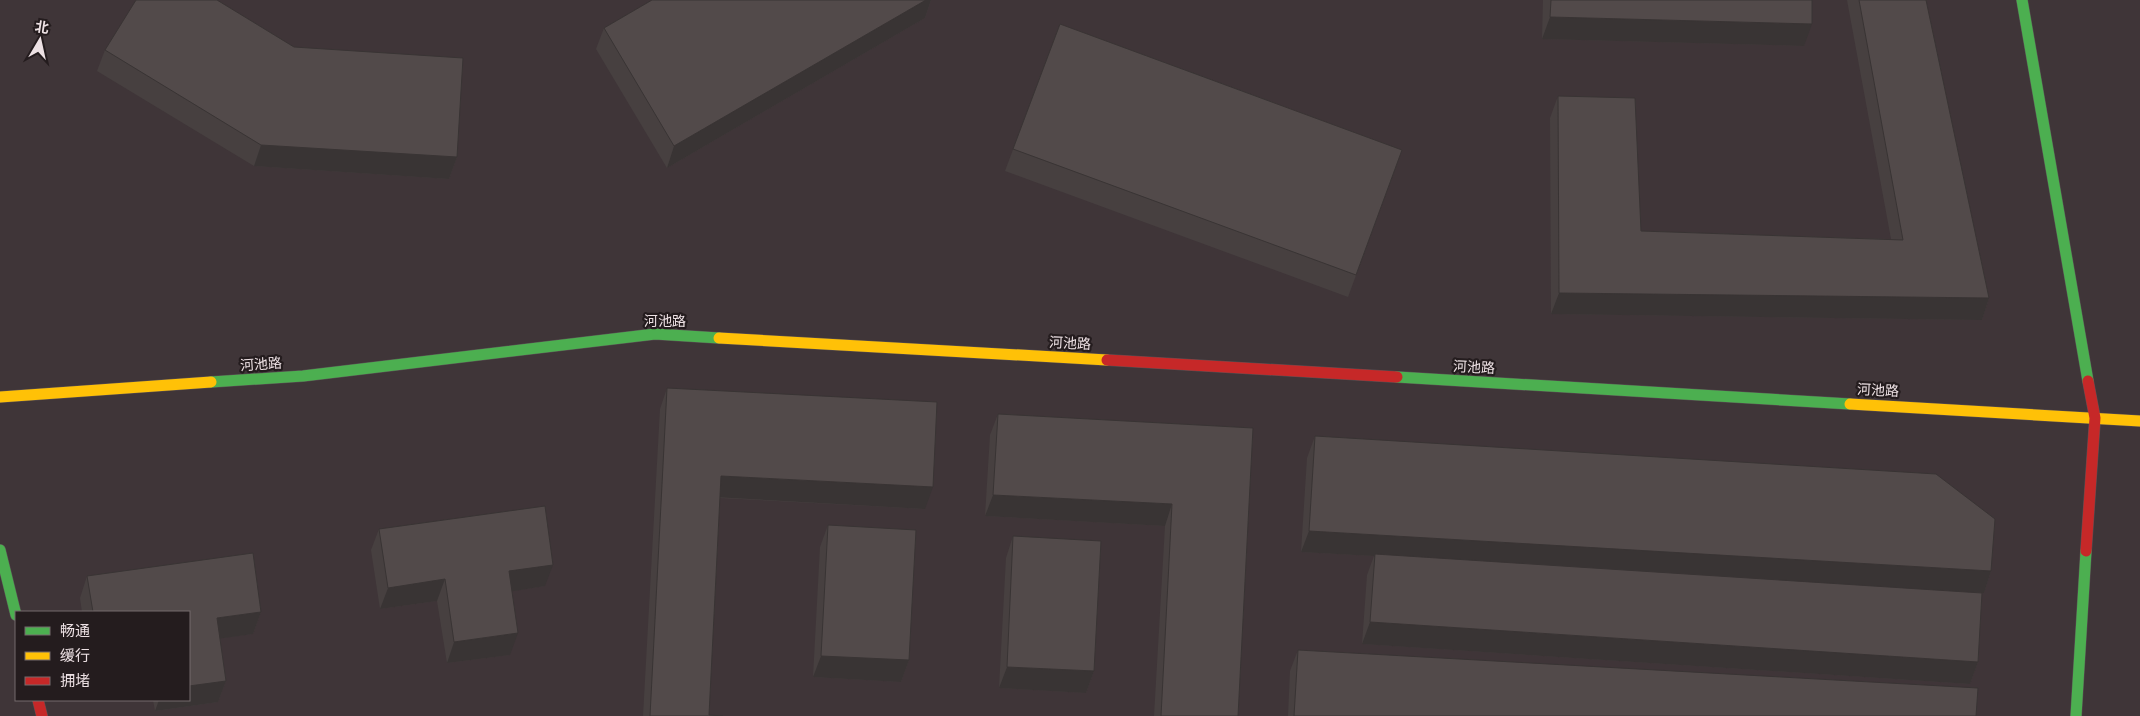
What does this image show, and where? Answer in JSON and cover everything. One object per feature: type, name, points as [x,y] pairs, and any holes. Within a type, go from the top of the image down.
[{"type":"street","points":[[2022,0],[2095,418],[2076,716]]},
{"type":"street","name":"河池路","points":[[0,397],[304,376],[655,334],[2140,421]]},
{"type":"street","points":[[0,550],[15,611]]},
{"type":"street","points":[[38,701],[42,716]]},
{"type":"building","points":[[136,0],[217,0],[294,47],[463,58],[457,157],[261,145],[105,50]]},
{"type":"building","points":[[652,0],[926,0],[674,146],[604,28]]},
{"type":"building","points":[[1551,0],[1812,0],[1812,24],[1550,17]]},
{"type":"building","points":[[1859,0],[1926,0],[1989,298],[1559,293],[1558,96],[1635,98],[1641,231],[1903,240]]},
{"type":"building","points":[[1060,24],[1402,150],[1356,275],[1013,149]]},
{"type":"building","points":[[667,388],[937,402],[933,487],[721,476],[709,715],[723,716],[650,716]]},
{"type":"building","points":[[998,414],[1253,428],[1238,716],[1161,716],[1172,504],[993,495]]},
{"type":"building","points":[[1315,436],[1936,474],[1995,519],[1991,571],[1309,531]]},
{"type":"building","points":[[545,506],[553,565],[509,571],[518,633],[454,642],[445,579],[388,588],[379,529]]},
{"type":"building","points":[[828,525],[916,530],[909,660],[821,656]]},
{"type":"building","points":[[1013,536],[1101,541],[1094,671],[1007,667]]},
{"type":"building","points":[[253,553],[261,612],[217,618],[226,681],[190,686],[190,611],[93,611],[87,576]]},
{"type":"building","points":[[1375,554],[1982,593],[1978,662],[1370,622]]},
{"type":"building","points":[[1298,650],[1978,688],[1976,716],[1294,716]]},
{"type":"traffic: fast","points":[[2022,0],[2088,381]]},
{"type":"traffic: fast","points":[[211,382],[303,376],[655,334],[719,338]]},
{"type":"traffic: fast","points":[[1397,377],[1850,404]]},
{"type":"traffic: fast","points":[[0,550],[15,611]]},
{"type":"traffic: fast","points":[[2076,716],[2086,551]]},
{"type":"traffic: slow","points":[[719,338],[1107,360]]},
{"type":"traffic: slow","points":[[0,397],[211,382]]},
{"type":"traffic: slow","points":[[1850,404],[2140,421]]},
{"type":"traffic: jam","points":[[1107,360],[1397,377]]},
{"type":"traffic: jam","points":[[2086,551],[2095,418],[2088,381]]},
{"type":"traffic: jam","points":[[38,701],[42,716]]}]
